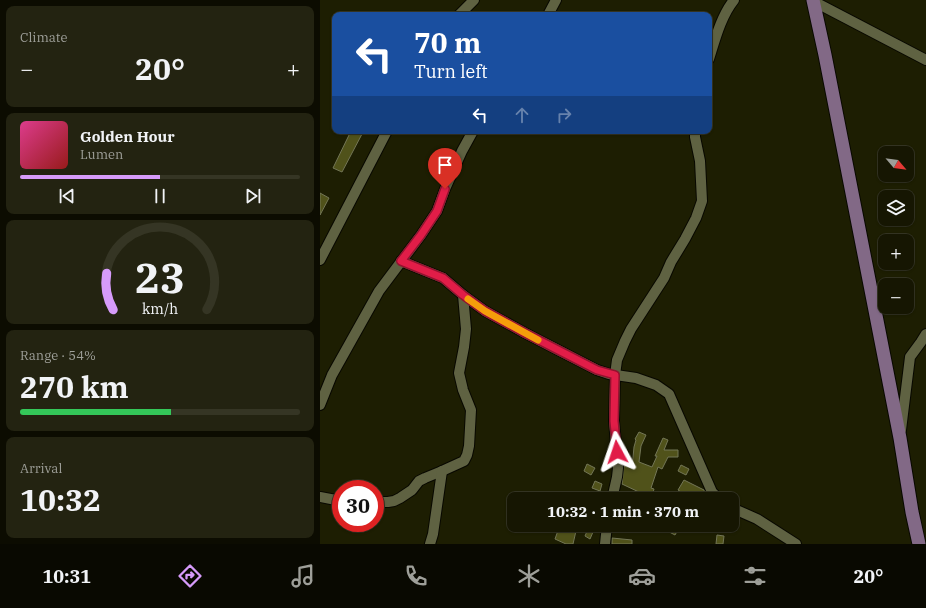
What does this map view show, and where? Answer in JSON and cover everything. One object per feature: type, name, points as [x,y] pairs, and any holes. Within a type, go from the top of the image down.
[{"type":"main road","points":[[814,0],[900,438],[912,512],[920,544]]},
{"type":"street","points":[[462,12],[474,0]]},
{"type":"street","points":[[550,12],[556,0]]},
{"type":"street","points":[[712,50],[721,24],[729,6],[734,0]]},
{"type":"street","points":[[814,0],[926,60]]},
{"type":"street","points":[[320,260],[385,134]]},
{"type":"street","points":[[320,405],[332,375],[379,291],[437,211],[445,189],[471,134]]},
{"type":"street","points":[[614,492],[618,468],[614,421],[615,375],[617,360],[631,329],[664,278],[671,262],[685,239],[696,218],[702,201],[700,161],[695,134]]},
{"type":"street","points":[[401,261],[443,278],[485,311],[597,370],[615,375],[636,378],[656,385],[669,394],[712,492]]},
{"type":"street","points":[[384,502],[394,501],[400,498],[412,490],[419,481],[464,461],[468,455],[470,446],[469,434],[471,418],[459,373],[466,329],[463,295]]},
{"type":"street","points":[[900,438],[910,357],[926,334]]},
{"type":"street","points":[[430,544],[433,534],[442,471]]},
{"type":"street","points":[[320,497],[332,499]]},
{"type":"street","points":[[739,511],[757,519],[796,544]]},
{"type":"street","points":[[605,544],[606,532]]},
{"type":"building","points":[[350,134],[362,134],[342,172],[333,168]]},
{"type":"building","points":[[320,193],[329,198],[320,215]]},
{"type":"building","points":[[639,432],[646,435],[641,446],[639,462],[652,467],[663,438],[668,440],[664,450],[678,450],[678,457],[668,457],[662,469],[658,467],[651,488],[654,489],[653,492],[639,492],[622,484],[624,465],[632,468],[635,439]]},
{"type":"building","points":[[587,464],[595,468],[591,475],[584,471]]},
{"type":"building","points":[[681,465],[689,469],[686,475],[678,471]]},
{"type":"building","points":[[684,480],[704,490],[705,492],[681,492],[678,490]]},
{"type":"building","points":[[595,481],[602,484],[600,491],[592,488]]},
{"type":"building","points":[[558,532],[576,532],[573,544],[566,544],[555,539]]},
{"type":"building","points":[[587,532],[593,532],[590,539],[585,536]]},
{"type":"building","points":[[669,532],[677,532],[675,535]]},
{"type":"building","points":[[717,535],[724,536],[723,544],[716,544]]},
{"type":"building","points":[[612,538],[632,540],[632,544],[612,544]]},
{"type":"slow traffic","points":[[468,299],[485,311],[538,340]]},
{"type":"route","points":[[445,189],[437,211],[401,261],[443,278],[485,311],[525,333],[597,370],[615,375],[614,421],[617,452]]}]
